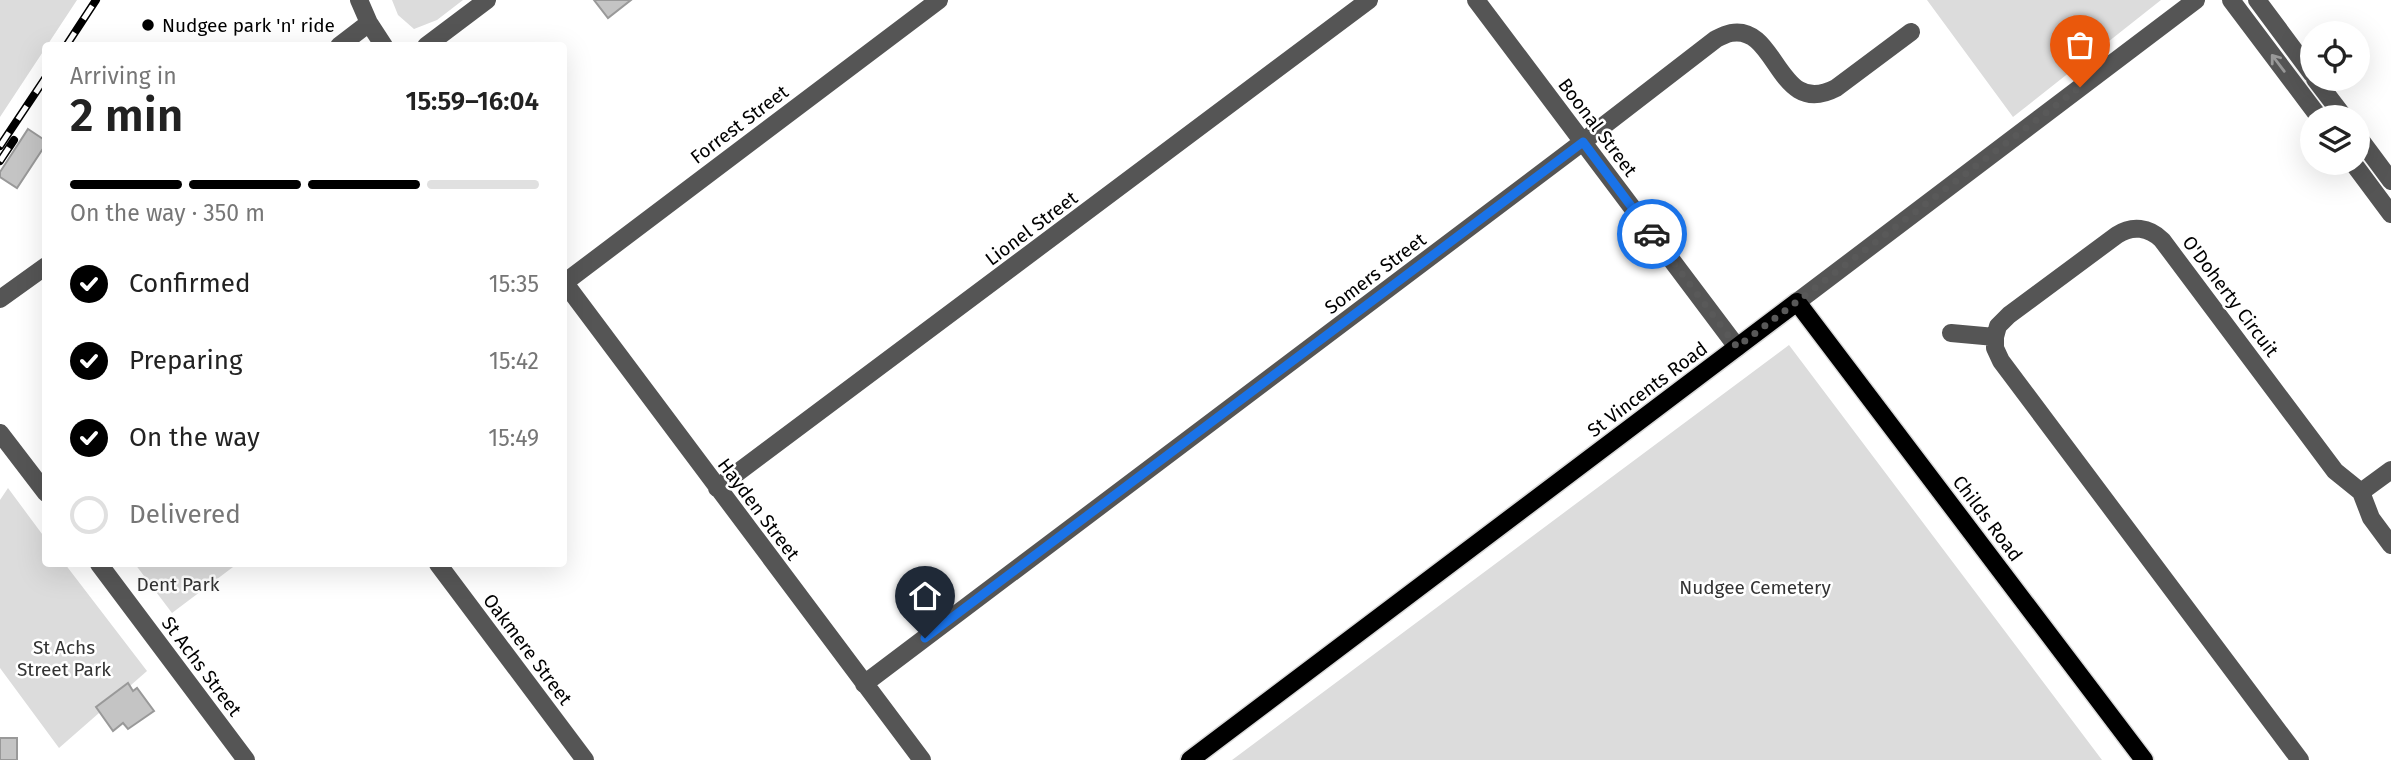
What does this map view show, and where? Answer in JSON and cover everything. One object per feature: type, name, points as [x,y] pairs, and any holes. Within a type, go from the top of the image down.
[{"type":"main road","name":"St Vincents Road","points":[[1190,760],[1797,302]]},
{"type":"main road","name":"Childs Road","points":[[1797,302],[2144,760]]},
{"type":"street","points":[[359,0],[381,42]]},
{"type":"street","points":[[431,42],[486,0]]},
{"type":"street","name":"Forrest Street","points":[[567,280],[939,0]]},
{"type":"street","name":"Boonal Street","points":[[1476,0],[1737,347]]},
{"type":"street","name":"St Vincents Road","points":[[1797,302],[2196,0]]},
{"type":"street","points":[[2231,0],[2310,105]]},
{"type":"street","points":[[2258,0],[2300,58]]},
{"type":"street","name":"Lionel Street","points":[[717,488],[1360,3]]},
{"type":"street","points":[[344,42],[369,23]]},
{"type":"street","name":"Somers Street","points":[[864,684],[1716,39],[1731,32],[1749,35],[1795,88],[1812,95],[1828,93],[1836,88],[1911,32]]},
{"type":"street","points":[[2324,91],[2335,105]]},
{"type":"street","points":[[2370,153],[2391,181]]},
{"type":"street","points":[[2363,175],[2389,205]]},
{"type":"street","name":"O'Doherty Circuit","points":[[1995,337],[1998,326],[2008,315],[2117,235],[2132,229],[2151,231],[2162,240],[2335,471],[2361,492],[2371,518],[2391,545]]},
{"type":"street","points":[[0,299],[42,269]]},
{"type":"street","name":"Hayden Street","points":[[567,286],[922,760]]},
{"type":"street","points":[[1951,333],[1995,337],[2001,361],[2300,760]]},
{"type":"street","points":[[0,433],[42,488]]},
{"type":"street","points":[[2361,492],[2391,470]]},
{"type":"street","name":"St Achs Street","points":[[101,567],[246,760]]},
{"type":"street","name":"Oakmere Street","points":[[440,567],[585,760]]},
{"type":"green space","points":[[0,0],[77,0],[49,42],[42,42],[42,53],[0,117]]},
{"type":"green space","points":[[392,0],[463,0],[437,20],[414,29],[398,15]]},
{"type":"green space","points":[[1927,0],[2161,0],[2013,117]]},
{"type":"green space","name":"Nudgee Cemetery","points":[[1789,345],[2102,760],[1232,760]]},
{"type":"green space","name":"St Achs Street Park","points":[[8,488],[42,534],[42,567],[67,567],[147,671],[59,748],[0,668],[0,500]]},
{"type":"green space","name":"Dent Park","points":[[137,567],[233,567],[172,613]]},
{"type":"building","points":[[594,0],[631,0],[608,18]]},
{"type":"building","points":[[28,129],[42,138],[42,150],[17,188],[0,177],[0,172]]},
{"type":"building","points":[[128,683],[133,691],[137,688],[154,711],[128,729],[123,723],[113,731],[96,707]]},
{"type":"building","points":[[0,738],[17,738],[17,760],[0,760]]},
{"type":"railway","points":[[69,42],[96,0]]},
{"type":"railway","points":[[0,146],[42,83]]},
{"type":"railway","points":[[0,161],[14,140]]},
{"type":"way so far","points":[[1652,234],[1737,347],[2080,87]]},
{"type":"place","name":"Nudgee park 'n' ride","points":[[148,25]]},
{"type":"route","points":[[925,638],[1583,142],[1652,234]]}]
